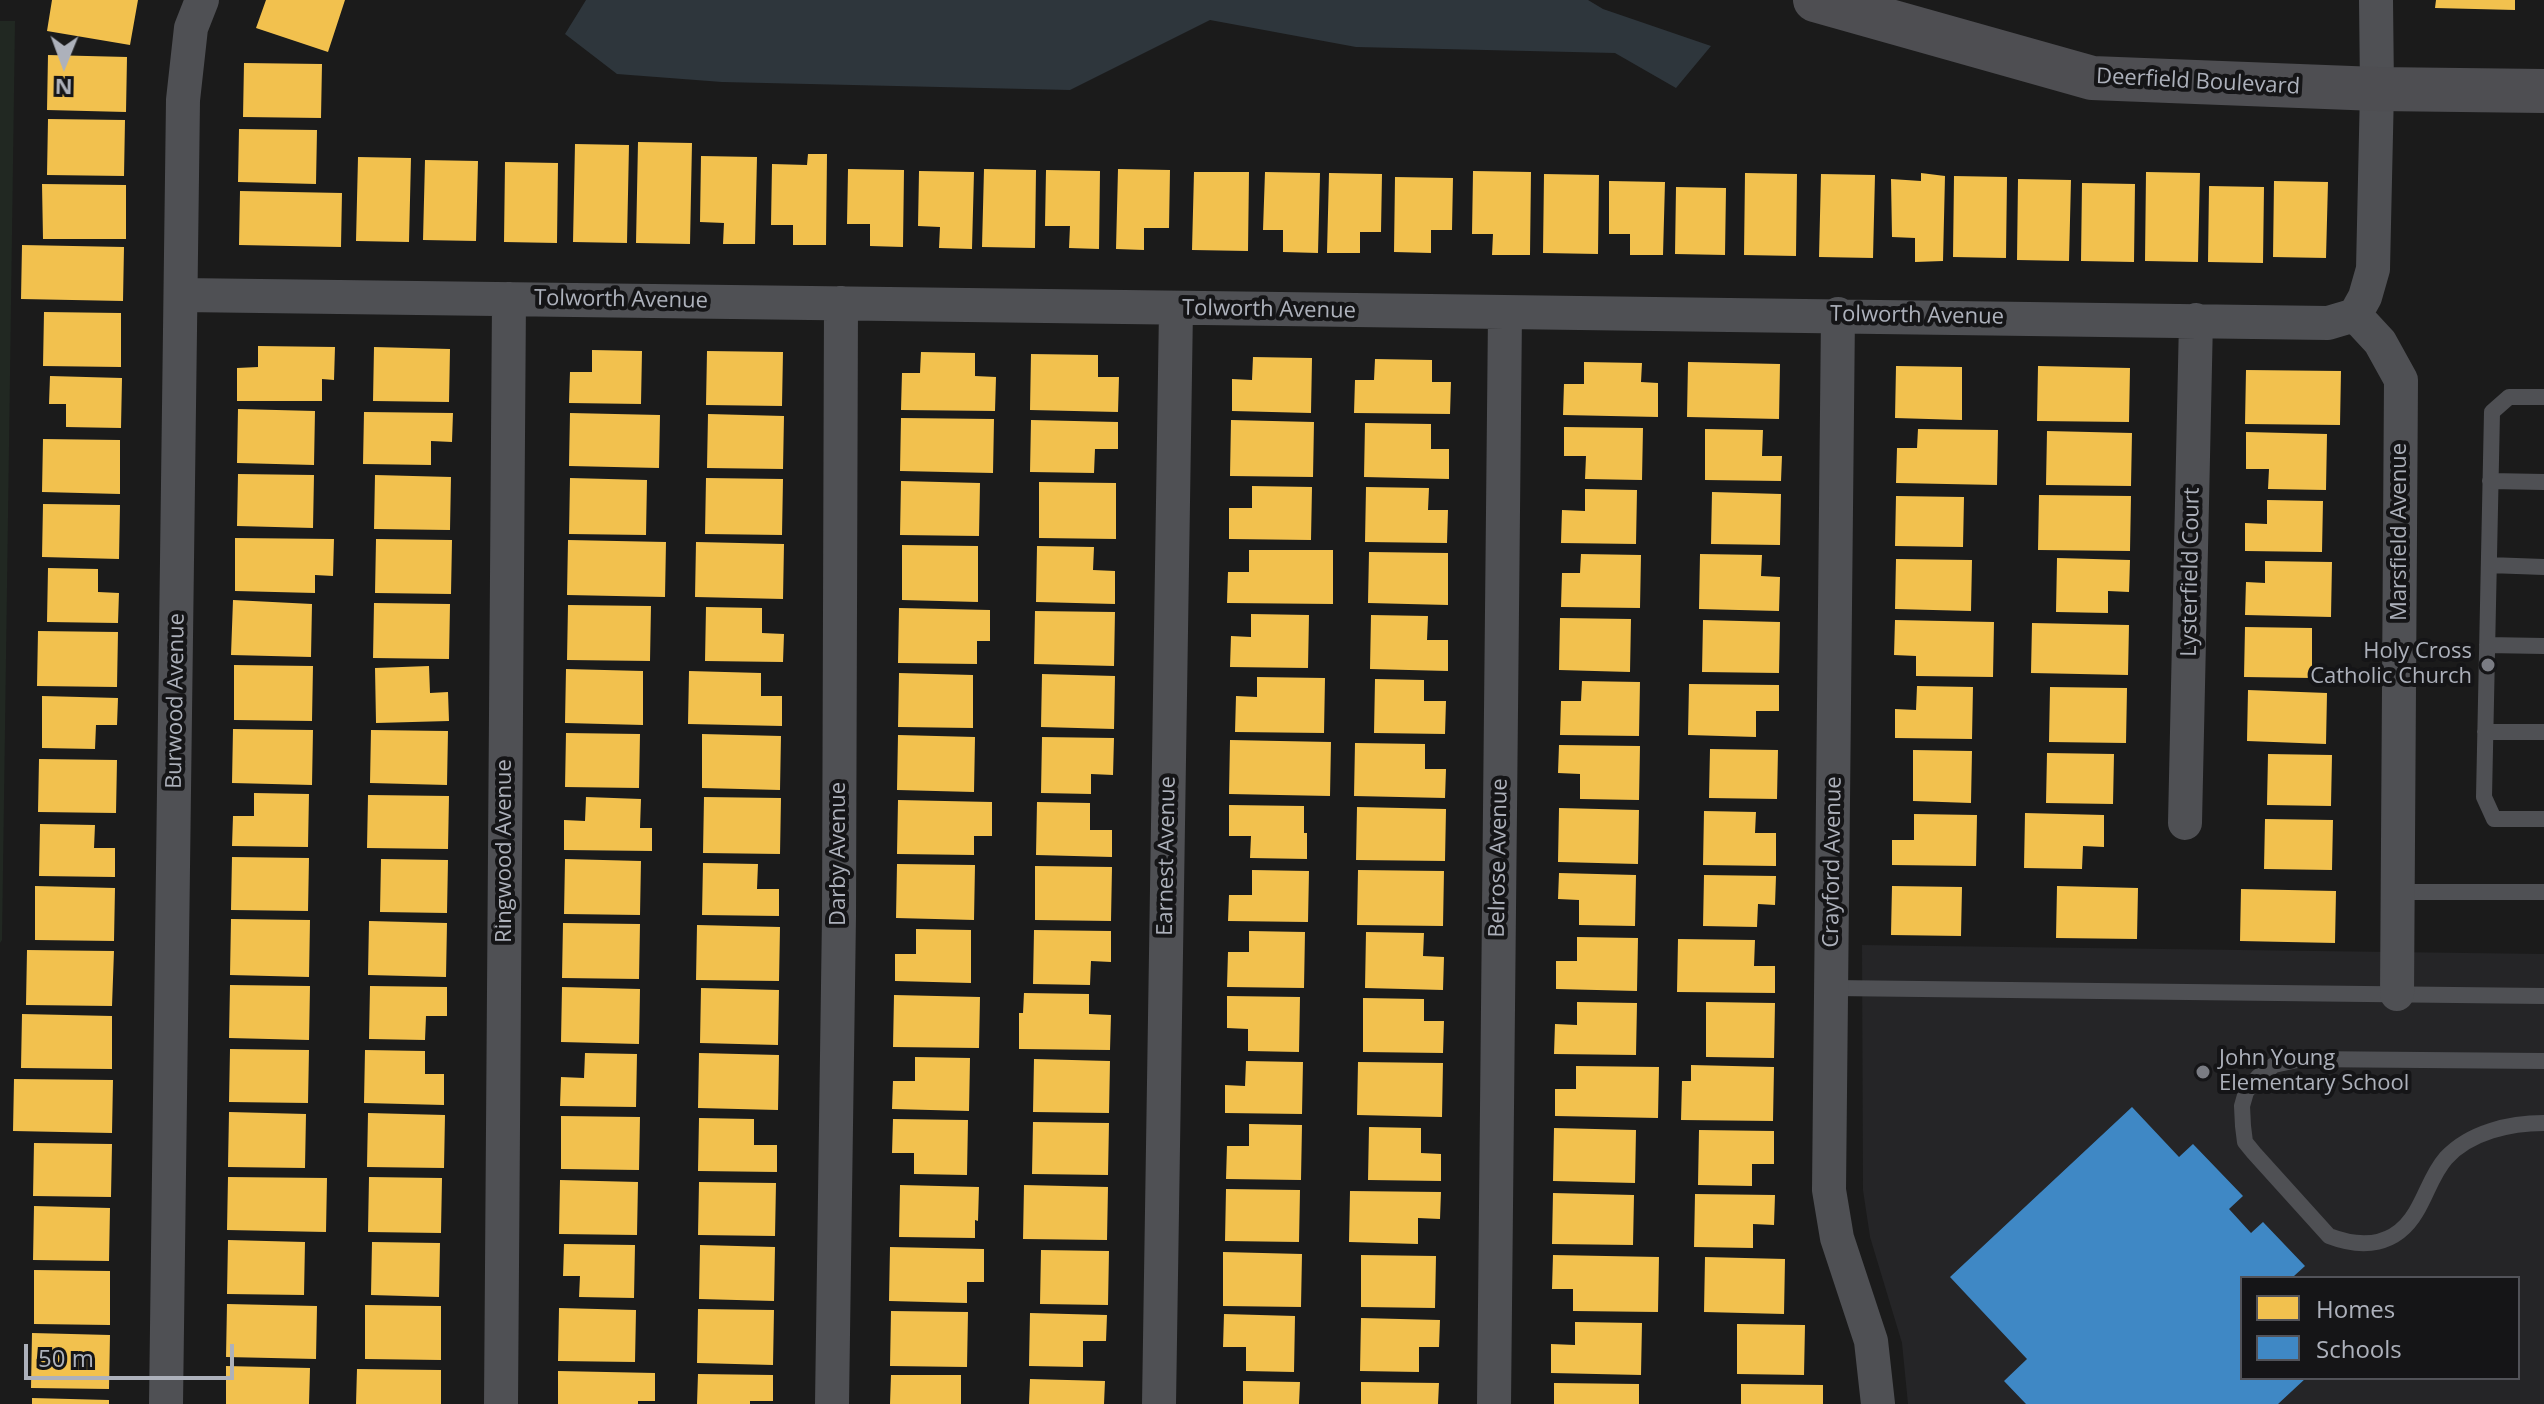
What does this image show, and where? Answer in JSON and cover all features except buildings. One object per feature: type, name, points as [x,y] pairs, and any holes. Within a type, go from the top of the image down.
[{"type":"street","name":"Burwood Avenue","points":[[166,1404],[183,100],[191,28],[202,0]]},
{"type":"street","name":"Deerfield Boulevard","points":[[1815,0],[2092,78],[2377,89],[2544,91]]},
{"type":"street","points":[[2355,315],[2365,297],[2373,269],[2376,0]]},
{"type":"street","name":"Tolworth Avenue","points":[[182,295],[1505,313],[1838,314],[2328,323],[2355,315]]},
{"type":"street","name":"Ringwood Avenue","points":[[501,1404],[509,299]]},
{"type":"street","name":"Darby Avenue","points":[[832,1404],[839,916],[841,303]]},
{"type":"street","name":"Earnest Avenue","points":[[1159,1404],[1176,309]]},
{"type":"street","name":"Belrose Avenue","points":[[1494,1404],[1505,313]]},
{"type":"street","name":"Crayford Avenue","points":[[1838,314],[1829,1190],[1837,1238],[1871,1341],[1878,1404]]},
{"type":"street","name":"Marsfield Avenue","points":[[2355,315],[2380,342],[2401,380],[2397,994]]},
{"type":"street","name":"Lysterfield Court","points":[[2185,823],[2196,320]]},
{"type":"lane","points":[[2544,397],[2509,397],[2492,412],[2484,797],[2494,819],[2544,819]]},
{"type":"lane","points":[[2490,481],[2544,482]]},
{"type":"lane","points":[[2489,565],[2544,567]]},
{"type":"lane","points":[[2487,645],[2544,646]]},
{"type":"lane","points":[[2485,732],[2544,732]]},
{"type":"lane","points":[[2397,892],[2544,892]]},
{"type":"lane","points":[[1832,988],[2544,996]]},
{"type":"lane","points":[[2544,1061],[2302,1059],[2274,1065],[2258,1077],[2246,1092],[2242,1106],[2245,1142],[2329,1236],[2348,1243],[2380,1244],[2406,1226],[2447,1157],[2478,1134],[2528,1123],[2544,1123]]},
{"type":"shaded area","points":[[586,0],[1588,0],[1603,9],[1711,46],[1676,88],[1615,53],[1356,47],[1210,20],[1070,90],[722,82],[617,74],[565,34]]},
{"type":"shaded area","points":[[0,21],[15,21],[0,943]]},
{"type":"shaded area","name":"John Young Elementary School","points":[[1862,945],[2544,954],[2544,1404],[1908,1404],[1902,1343],[1870,1237],[1863,1190]]},
{"type":"place","name":"Holy Cross Catholic Church","points":[[2488,665]]},
{"type":"place","name":"John Young Elementary School","points":[[2203,1072]]}]
